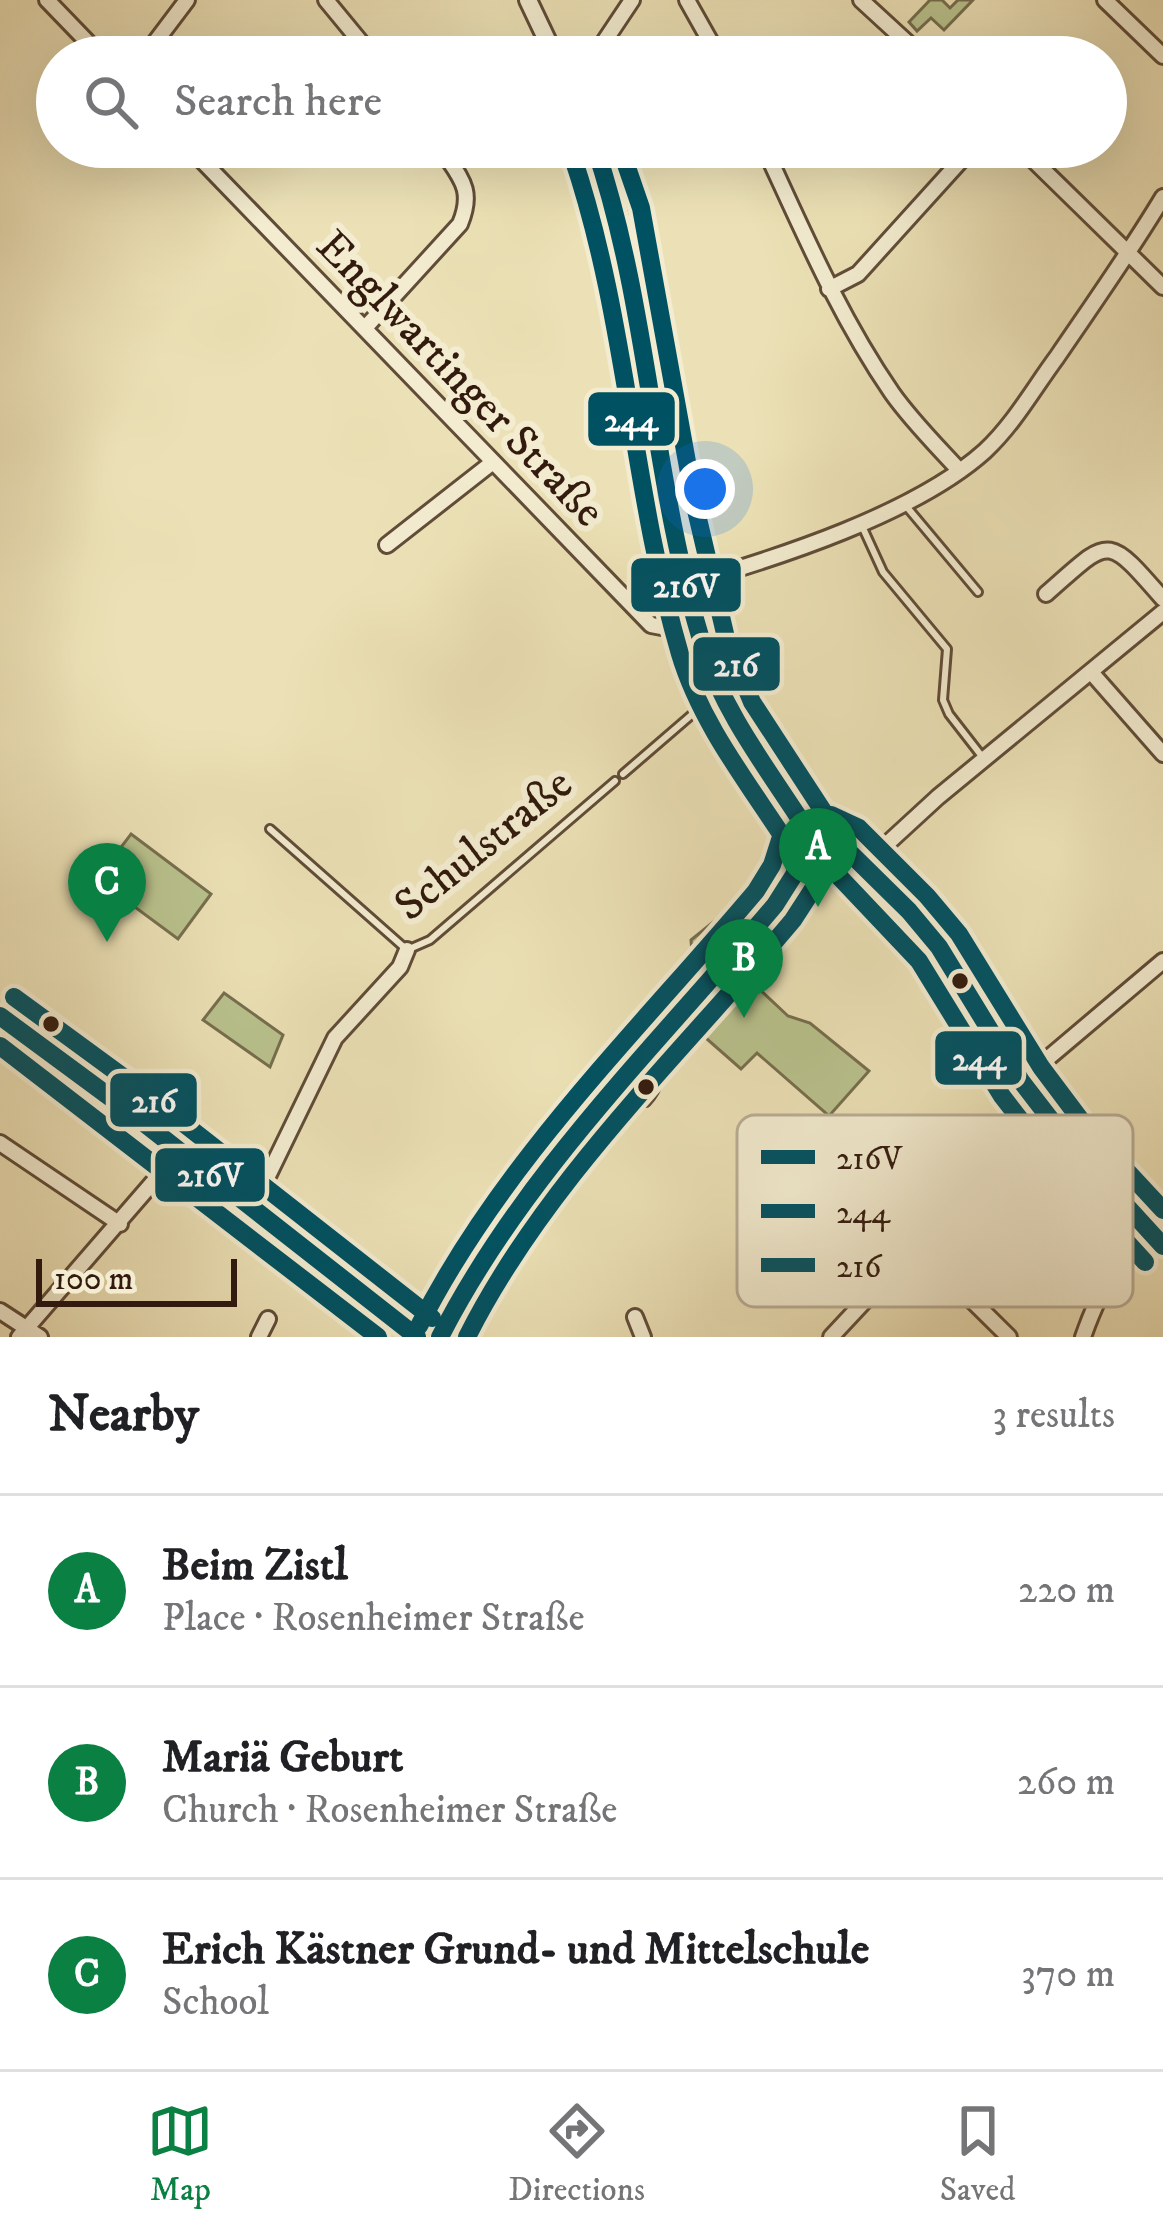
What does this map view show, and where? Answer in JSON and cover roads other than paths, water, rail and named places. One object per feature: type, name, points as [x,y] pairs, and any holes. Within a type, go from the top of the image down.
[{"type":"street","points":[[47,0],[82,36]]},
{"type":"street","points":[[160,36],[188,0]]},
{"type":"street","points":[[326,0],[356,36]]},
{"type":"street","points":[[528,0],[545,36]]},
{"type":"street","points":[[608,36],[632,0]]},
{"type":"street","points":[[687,0],[707,36]]},
{"type":"street","points":[[861,0],[900,36]]},
{"type":"street","points":[[1105,0],[1163,56]]},
{"type":"street","name":"Englwartinger Straße","points":[[209,168],[651,625],[668,628],[696,623]]},
{"type":"street","points":[[365,328],[460,224],[468,205],[467,189],[454,168]]},
{"type":"street","points":[[602,168],[621,231],[686,584],[722,695],[803,824],[816,826],[821,837],[834,841],[864,866],[939,947],[1048,1115]]},
{"type":"street","points":[[774,168],[829,289],[895,397],[958,470]]},
{"type":"street","points":[[829,289],[858,274],[954,168]]},
{"type":"street","points":[[1042,168],[1163,286]]},
{"type":"street","points":[[686,584],[861,523],[904,503],[983,452],[1009,424],[1131,251],[1163,197]]},
{"type":"street","points":[[387,545],[493,462]]},
{"type":"street","points":[[1046,594],[1096,551],[1108,550],[1125,556],[1163,599]]},
{"type":"street","points":[[864,866],[1163,611]]},
{"type":"street","points":[[1091,672],[1163,754]]},
{"type":"street","points":[[803,824],[796,837],[803,847]]},
{"type":"street","points":[[803,847],[817,845],[821,837]]},
{"type":"street","points":[[440,1337],[477,1263],[567,1144],[651,1050],[743,929],[789,884],[803,847]]},
{"type":"street","name":"Schulstraße","points":[[251,1209],[335,1038],[400,968],[406,950]]},
{"type":"street","points":[[1022,1081],[1163,961]]},
{"type":"street","points":[[0,1016],[417,1337]]},
{"type":"street","points":[[1038,1115],[1043,1110]]},
{"type":"street","points":[[0,1143],[120,1224]]},
{"type":"street","points":[[0,1311],[28,1334],[180,1151]]},
{"type":"street","points":[[1133,1202],[1156,1225],[1163,1246]]},
{"type":"street","points":[[1133,1250],[1156,1225]]},
{"type":"street","points":[[831,1337],[859,1307]]},
{"type":"street","points":[[979,1307],[1009,1337]]},
{"type":"street","points":[[1083,1337],[1095,1307]]},
{"type":"street","points":[[634,1317],[643,1337]]},
{"type":"street","points":[[259,1337],[268,1319]]},
{"type":"lane","points":[[904,503],[978,592]]},
{"type":"lane","points":[[861,523],[883,572],[947,649],[943,700],[984,759]]},
{"type":"lane","name":"Schulstraße","points":[[623,774],[703,705],[722,695]]},
{"type":"lane","name":"Schulstraße","points":[[406,950],[430,940],[615,781]]},
{"type":"lane","points":[[269,829],[406,950]]},
{"type":"lane","points":[[648,1100],[660,1067],[651,1050]]},
{"type":"lane","points":[[567,1144],[593,1157],[600,1150]]},
{"type":"place","name":"Beim Zistl","points":[[818,907]]},
{"type":"place","name":"Erich Kästner Grund- und Mittelschule","points":[[107,942]]},
{"type":"place","name":"Mariä Geburt","points":[[744,1018]]}]
